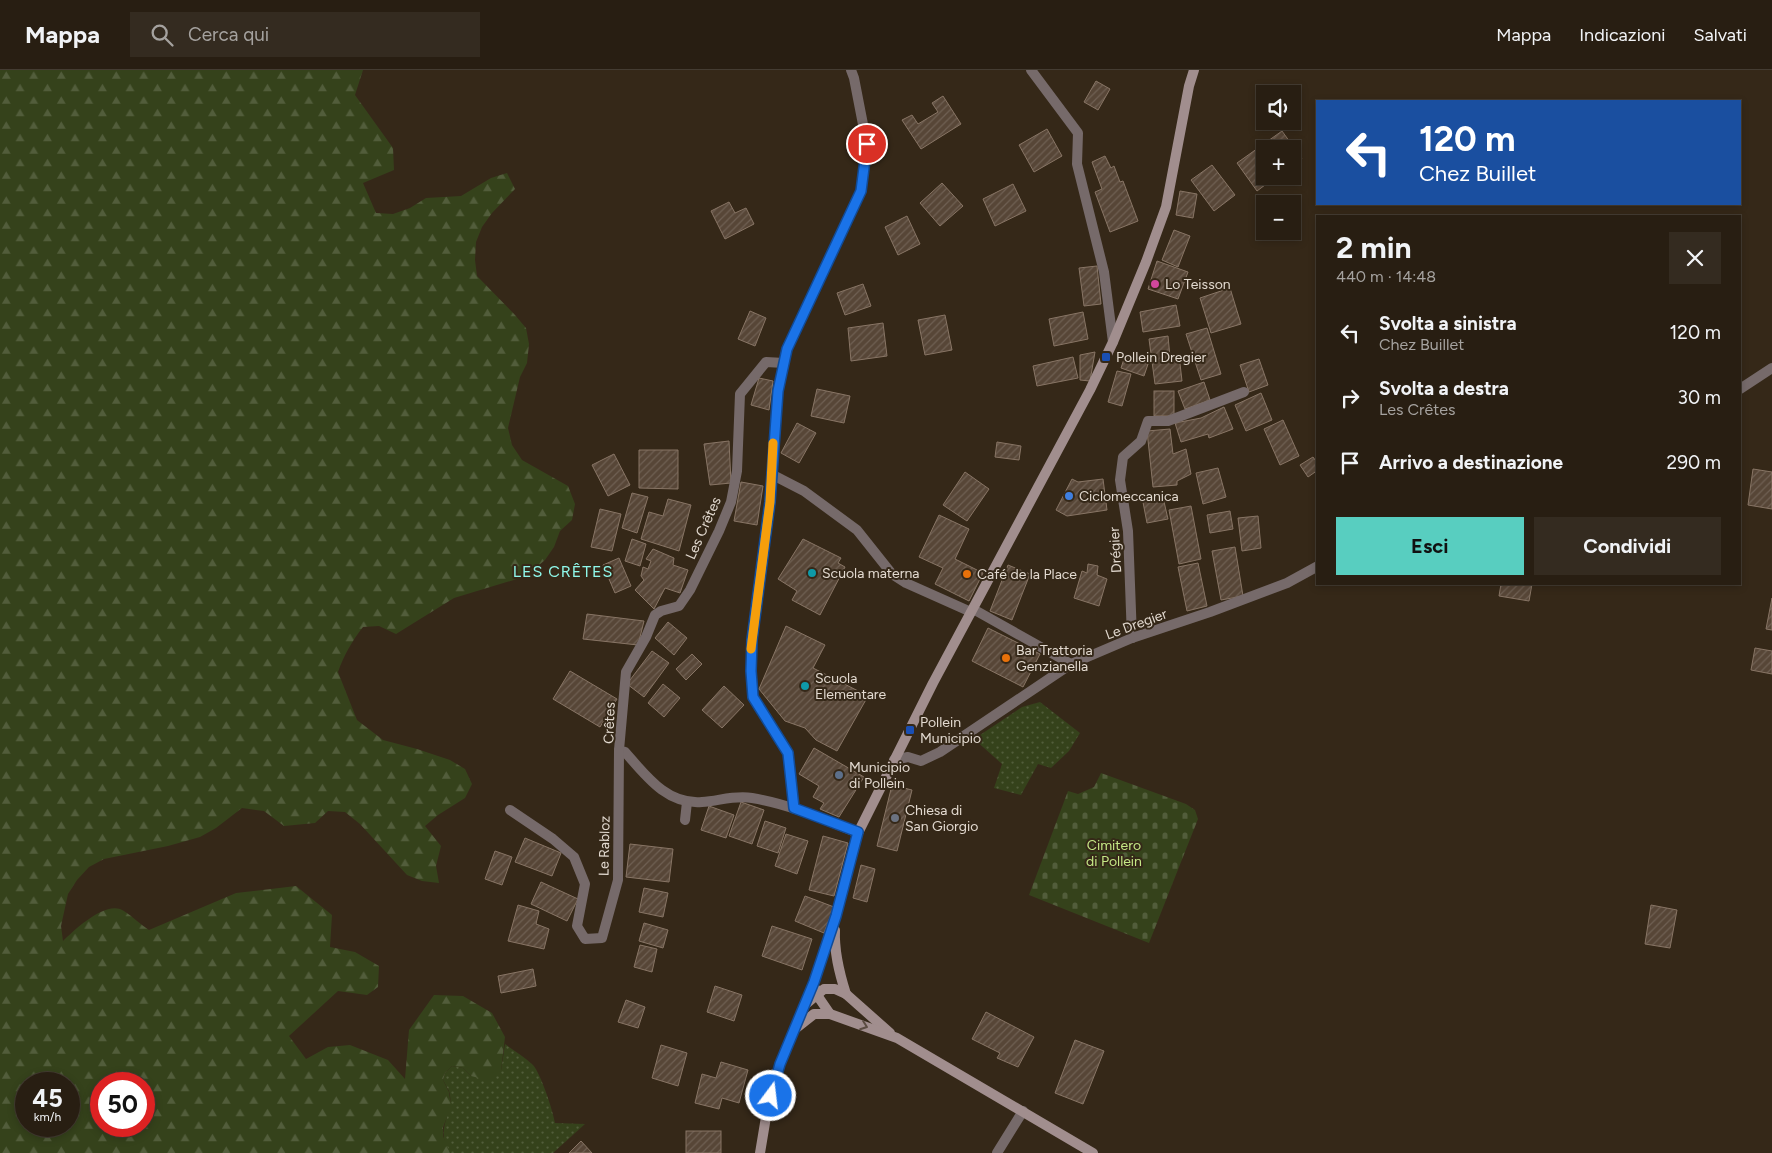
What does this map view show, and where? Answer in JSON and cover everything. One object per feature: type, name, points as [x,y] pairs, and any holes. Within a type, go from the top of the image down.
[{"type":"main road","points":[[760,1153],[767,1111],[780,1064],[814,982],[836,916],[858,832],[972,611],[1090,390],[1113,342],[1166,207],[1184,111],[1194,70]]},
{"type":"main road","points":[[836,916],[834,945],[839,972],[846,994]]},
{"type":"main road","points":[[814,982],[817,995],[830,1014]]},
{"type":"main road","points":[[804,1005],[824,990],[835,989],[846,994],[897,1038]]},
{"type":"main road","points":[[793,1030],[814,1014],[830,1014],[897,1038],[1094,1153]]},
{"type":"street","points":[[794,808],[788,753],[753,697],[751,671],[752,640],[770,502],[778,391],[787,349],[861,191],[867,144],[851,70]]},
{"type":"street","points":[[1030,70],[1078,133],[1077,164],[1104,272],[1113,342]]},
{"type":"street","name":"Les Crêtes","points":[[626,672],[646,637],[655,614],[679,606],[690,590],[731,502],[737,471],[740,394],[766,362],[784,362]]},
{"type":"street","points":[[1741,388],[1772,368]]},
{"type":"street","name":"Drégier","points":[[1132,638],[1128,531],[1120,480],[1122,457],[1141,441],[1148,421],[1168,421],[1244,392]]},
{"type":"street","points":[[771,474],[804,491],[857,530],[892,574],[906,584],[972,611],[1071,664]]},
{"type":"street","name":"Le Dregier","points":[[894,760],[908,757],[921,761],[940,752],[1071,664],[1132,638],[1210,612],[1287,583],[1316,567]]},
{"type":"street","name":"Crêtes","points":[[626,672],[619,750],[625,752],[656,786],[672,797],[687,802]]},
{"type":"street","name":"Le Rabloz","points":[[510,810],[553,839],[574,857],[585,884],[577,926],[586,939],[602,938],[618,880],[619,750]]},
{"type":"street","points":[[685,820],[687,802],[702,803],[734,797],[751,798],[794,808],[858,832]]},
{"type":"street","points":[[997,1153],[1023,1111]]},
{"type":"green space","points":[[0,70],[363,70],[355,95],[393,148],[394,170],[363,183],[376,213],[393,214],[410,208],[426,198],[461,196],[491,178],[507,173],[515,189],[492,213],[482,227],[476,242],[475,260],[477,276],[526,328],[529,344],[527,363],[520,377],[508,428],[512,445],[522,460],[568,486],[575,504],[572,520],[560,531],[554,547],[545,560],[532,571],[517,579],[454,598],[396,634],[379,626],[363,627],[349,648],[338,672],[357,720],[383,740],[450,760],[465,769],[472,784],[465,798],[438,815],[425,826],[441,846],[436,866],[439,883],[422,881],[407,875],[360,824],[345,812],[328,811],[315,823],[284,826],[264,811],[242,808],[216,828],[200,837],[168,846],[104,859],[89,867],[68,894],[61,926],[63,941],[89,919],[105,910],[113,908],[127,913],[149,930],[236,893],[296,886],[332,915],[330,947],[355,952],[379,966],[378,987],[367,995],[338,991],[289,1036],[306,1059],[328,1047],[350,1045],[388,1060],[405,1079],[409,1030],[434,995],[463,996],[492,1013],[505,1037],[501,1071],[487,1080],[471,1076],[463,1068],[452,1066],[445,1073],[443,1080],[449,1092],[451,1107],[443,1127],[443,1136],[450,1153],[0,1153]]},
{"type":"green space","points":[[1040,702],[1080,733],[1069,751],[1051,768],[1038,764],[1021,795],[994,788],[1002,764],[974,739],[1022,707]]},
{"type":"green space","name":"Cimitero di Pollein","points":[[1101,773],[1186,804],[1195,810],[1198,819],[1149,943],[1029,895],[1068,791],[1078,794],[1094,787]]},
{"type":"green space","points":[[505,1044],[527,1059],[540,1076],[555,1123],[585,1124],[553,1153],[450,1153],[445,1144],[444,1135],[450,1106],[449,1091],[443,1080],[445,1073],[452,1066],[463,1068],[471,1076],[501,1071]]},
{"type":"building","points":[[1096,81],[1110,89],[1098,110],[1084,102]]},
{"type":"building","points":[[943,96],[961,124],[921,149],[902,120],[912,115],[918,124],[938,112],[932,103]]},
{"type":"building","points":[[1047,129],[1062,156],[1034,172],[1019,145]]},
{"type":"building","points":[[1282,131],[1288,140],[1269,140]]},
{"type":"building","points":[[1256,149],[1256,185],[1265,185],[1257,191],[1237,163]]},
{"type":"building","points":[[1105,156],[1111,168],[1114,166],[1120,182],[1123,181],[1138,221],[1110,232],[1095,192],[1102,189],[1092,162]]},
{"type":"building","points":[[1212,165],[1235,195],[1214,211],[1191,180]]},
{"type":"building","points":[[942,183],[963,206],[940,226],[920,203]]},
{"type":"building","points":[[1013,184],[1026,211],[995,226],[983,199]]},
{"type":"building","points":[[1180,191],[1197,194],[1193,218],[1176,215]]},
{"type":"building","points":[[729,202],[735,213],[746,208],[754,224],[725,239],[711,211]]},
{"type":"building","points":[[907,216],[920,244],[898,255],[885,227]]},
{"type":"building","points":[[1174,230],[1190,236],[1178,267],[1162,260]]},
{"type":"building","points":[[1157,261],[1188,272],[1178,299],[1148,289]]},
{"type":"building","points":[[1097,266],[1101,304],[1084,306],[1079,268]]},
{"type":"building","points":[[863,284],[871,306],[845,315],[837,293]]},
{"type":"building","points":[[1230,288],[1241,324],[1211,333],[1200,298]]},
{"type":"building","points":[[1176,305],[1180,326],[1143,332],[1140,312]]},
{"type":"building","points":[[750,311],[766,318],[755,346],[738,339]]},
{"type":"building","points":[[1083,312],[1088,339],[1054,346],[1049,319]]},
{"type":"building","points":[[945,315],[952,350],[925,355],[918,320]]},
{"type":"building","points":[[883,323],[887,356],[851,361],[848,328]]},
{"type":"building","points":[[1207,328],[1221,374],[1201,380],[1186,334]]},
{"type":"building","points":[[1168,336],[1170,357],[1179,355],[1182,381],[1155,384],[1149,339]]},
{"type":"building","points":[[1095,352],[1090,381],[1080,380],[1080,355]]},
{"type":"building","points":[[1125,356],[1148,364],[1144,376],[1121,368]]},
{"type":"building","points":[[1073,357],[1078,378],[1037,386],[1033,366]]},
{"type":"building","points":[[1259,359],[1268,385],[1249,392],[1240,365]]},
{"type":"building","points":[[1117,371],[1131,374],[1122,406],[1108,402]]},
{"type":"building","points":[[759,378],[773,381],[769,410],[751,405]]},
{"type":"building","points":[[1204,382],[1210,400],[1185,409],[1178,391]]},
{"type":"building","points":[[817,389],[850,396],[844,423],[811,416]]},
{"type":"building","points":[[1154,391],[1174,391],[1174,416],[1154,416]]},
{"type":"building","points":[[1261,393],[1272,420],[1246,431],[1235,405]]},
{"type":"building","points":[[1224,407],[1233,429],[1209,438],[1208,434],[1181,442],[1175,423],[1201,418]]},
{"type":"building","points":[[1283,420],[1299,456],[1280,465],[1264,429]]},
{"type":"building","points":[[797,423],[816,433],[799,463],[781,453]]},
{"type":"building","points":[[1170,429],[1173,454],[1186,449],[1191,474],[1177,481],[1177,485],[1153,487],[1147,431]]},
{"type":"building","points":[[729,441],[731,483],[710,485],[704,444]]},
{"type":"building","points":[[997,442],[1021,446],[1019,460],[995,457]]},
{"type":"building","points":[[639,450],[678,450],[678,489],[639,488]]},
{"type":"building","points":[[614,454],[630,485],[608,496],[592,465]]},
{"type":"building","points":[[1313,457],[1316,461],[1316,471],[1308,477],[1300,465]]},
{"type":"building","points":[[1218,468],[1226,497],[1203,504],[1196,473]]},
{"type":"building","points":[[1753,469],[1772,472],[1772,509],[1748,505]]},
{"type":"building","points":[[965,472],[989,489],[967,521],[943,505]]},
{"type":"building","points":[[1072,479],[1078,482],[1103,479],[1107,510],[1067,516],[1056,510]]},
{"type":"building","points":[[741,482],[763,486],[757,525],[734,521]]},
{"type":"building","points":[[632,493],[648,497],[637,533],[622,528]]},
{"type":"building","points":[[1162,493],[1168,519],[1147,523],[1142,497]]},
{"type":"building","points":[[668,499],[691,505],[679,551],[641,539],[649,512],[663,516]]},
{"type":"building","points":[[1191,506],[1201,559],[1179,564],[1169,510]]},
{"type":"building","points":[[600,509],[621,514],[612,551],[591,547]]},
{"type":"building","points":[[1230,511],[1233,529],[1210,533],[1207,515]]},
{"type":"building","points":[[939,515],[969,529],[955,559],[983,573],[969,601],[935,584],[943,568],[919,557]]},
{"type":"building","points":[[1258,516],[1261,548],[1242,551],[1238,518]]},
{"type":"building","points":[[632,539],[646,544],[640,566],[625,561]]},
{"type":"building","name":"Scuola materna","points":[[803,539],[841,558],[838,563],[845,567],[820,615],[792,600],[797,591],[778,579]]},
{"type":"building","points":[[1235,547],[1243,596],[1221,600],[1212,551]]},
{"type":"building","points":[[653,549],[674,558],[673,565],[688,570],[680,593],[665,588],[654,609],[635,590],[644,580],[641,576],[643,567],[648,569],[651,561],[646,559]]},
{"type":"building","points":[[619,558],[631,586],[615,593],[603,565]]},
{"type":"building","points":[[1198,563],[1207,606],[1187,611],[1178,567]]},
{"type":"building","points":[[1088,564],[1098,566],[1097,575],[1107,579],[1099,606],[1074,598],[1082,571],[1087,573]]},
{"type":"building","points":[[1008,565],[1030,574],[1012,620],[990,611]]},
{"type":"building","points":[[1501,585],[1532,585],[1529,601],[1499,596]]},
{"type":"building","points":[[1772,598],[1772,630],[1766,629]]},
{"type":"building","points":[[587,614],[644,621],[638,645],[583,639]]},
{"type":"building","points":[[668,622],[687,638],[674,655],[655,638]]},
{"type":"building","name":"Scuola Elementare","points":[[786,626],[825,645],[813,668],[868,696],[837,751],[816,740],[805,728],[785,721],[759,689]]},
{"type":"building","name":"Bar Trattoria Genzianella","points":[[988,628],[1040,654],[1023,687],[972,661]]},
{"type":"building","points":[[1755,648],[1772,651],[1772,674],[1751,670]]},
{"type":"building","points":[[652,651],[669,663],[644,697],[627,684]]},
{"type":"building","points":[[692,654],[702,664],[686,680],[676,669]]},
{"type":"building","points":[[570,671],[617,699],[600,727],[553,699]]},
{"type":"building","points":[[663,684],[680,698],[664,717],[648,703]]},
{"type":"building","points":[[724,686],[744,705],[722,728],[702,710]]},
{"type":"building","points":[[814,748],[864,777],[839,817],[820,809],[824,803],[813,797],[819,786],[799,774]]},
{"type":"building","name":"Chiesa di San Giorgio","points":[[892,785],[912,790],[897,851],[877,846]]},
{"type":"building","points":[[741,802],[764,810],[752,844],[729,836]]},
{"type":"building","points":[[709,806],[734,815],[726,838],[701,830]]},
{"type":"building","points":[[765,821],[786,828],[778,853],[757,846]]},
{"type":"building","points":[[786,834],[808,841],[797,874],[775,866]]},
{"type":"building","points":[[823,836],[848,843],[834,896],[809,890]]},
{"type":"building","points":[[525,838],[561,853],[552,876],[515,862]]},
{"type":"building","points":[[630,844],[673,849],[669,882],[626,877]]},
{"type":"building","points":[[495,851],[512,857],[502,885],[485,879]]},
{"type":"building","points":[[861,865],[875,869],[867,902],[853,898]]},
{"type":"building","points":[[541,882],[578,899],[567,921],[531,904]]},
{"type":"building","points":[[644,888],[668,893],[663,917],[639,912]]},
{"type":"building","points":[[805,896],[834,907],[824,933],[795,921]]},
{"type":"building","points":[[518,905],[539,911],[536,924],[549,929],[544,949],[508,941]]},
{"type":"building","points":[[1651,905],[1677,910],[1670,948],[1645,944]]},
{"type":"building","points":[[644,923],[668,930],[663,948],[639,941]]},
{"type":"building","points":[[772,926],[812,939],[802,970],[762,956]]},
{"type":"building","points":[[640,945],[657,949],[652,972],[634,967]]},
{"type":"building","points":[[533,969],[536,986],[501,993],[498,976]]},
{"type":"building","points":[[715,986],[742,995],[734,1021],[707,1012]]},
{"type":"building","points":[[626,1000],[645,1007],[638,1028],[618,1022]]},
{"type":"building","points":[[986,1012],[1034,1037],[1018,1067],[997,1058],[1000,1053],[972,1039]]},
{"type":"building","points":[[1075,1040],[1104,1051],[1083,1104],[1055,1093]]},
{"type":"building","points":[[661,1045],[687,1053],[678,1086],[652,1078]]},
{"type":"building","points":[[721,1062],[748,1070],[739,1103],[722,1098],[719,1109],[695,1103],[702,1074],[716,1078]]},
{"type":"building","points":[[686,1131],[721,1131],[721,1153],[686,1153]]},
{"type":"building","points":[[581,1141],[592,1153],[569,1153]]},
{"type":"slow traffic","points":[[751,649],[770,502],[773,443]]},
{"type":"place","name":"Lo Teisson","points":[[1155,284]]},
{"type":"place","name":"Pollein Dregier","points":[[1106,357]]},
{"type":"place","name":"Ciclomeccanica","points":[[1069,496]]},
{"type":"place","name":"Scuola materna","points":[[812,573]]},
{"type":"place","name":"Café de la Place","points":[[967,574]]},
{"type":"place","name":"Bar Trattoria Genzianella","points":[[1006,658]]},
{"type":"place","name":"Scuola Elementare","points":[[805,686]]},
{"type":"place","name":"Pollein Municipio","points":[[910,730]]},
{"type":"place","name":"Municipio di Pollein","points":[[839,775]]},
{"type":"place","name":"Chiesa di San Giorgio","points":[[895,818]]},
{"type":"district","name":"LES CRÊTES","points":[[563,571]]},
{"type":"route","points":[[771,1096],[780,1064],[814,982],[836,916],[858,832],[794,808],[788,753],[753,697],[751,671],[752,640],[770,502],[778,391],[787,349],[861,191],[867,144]]}]
